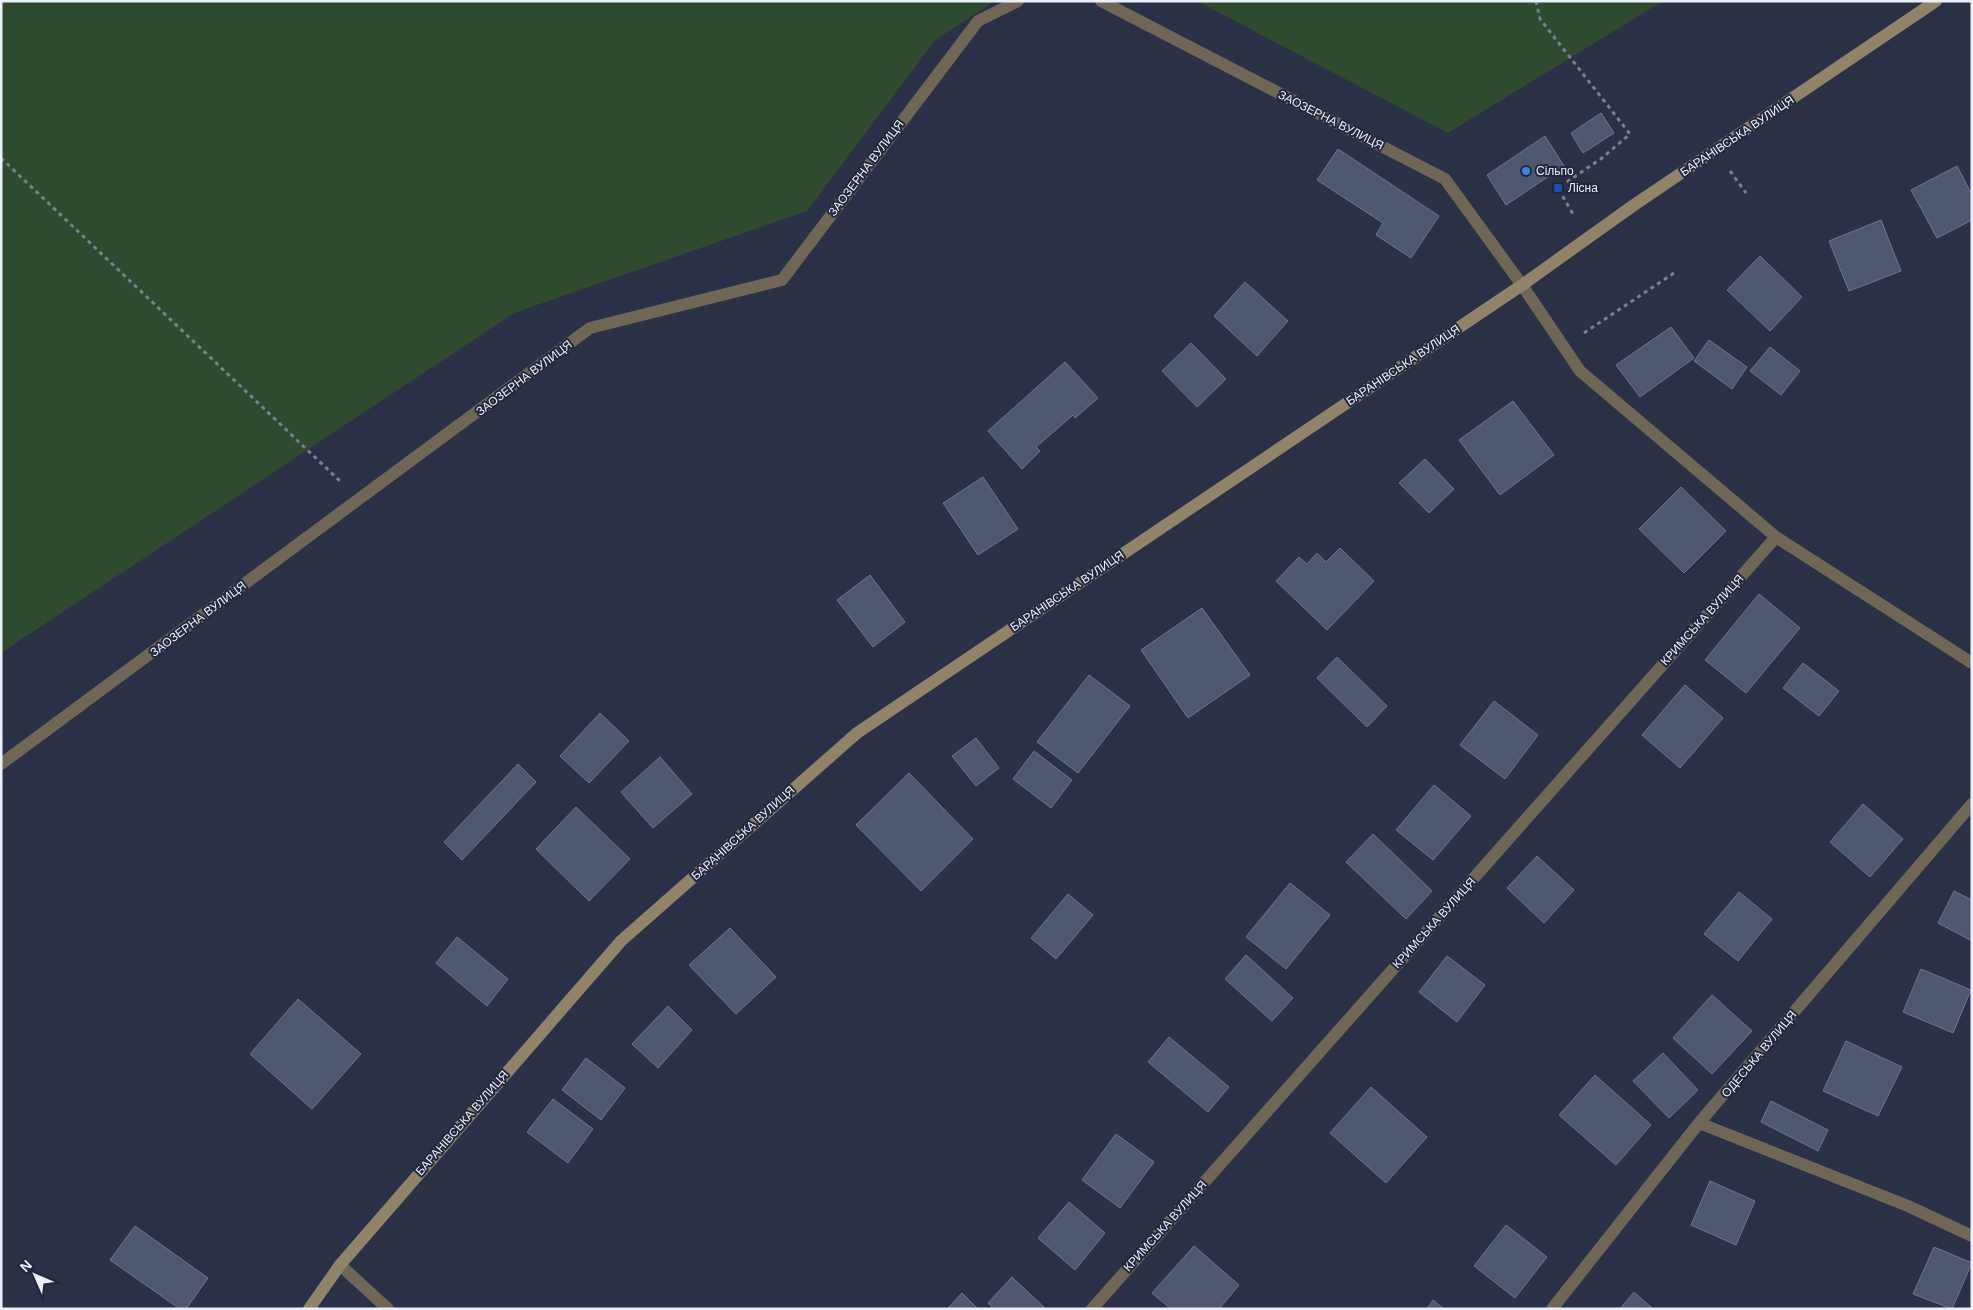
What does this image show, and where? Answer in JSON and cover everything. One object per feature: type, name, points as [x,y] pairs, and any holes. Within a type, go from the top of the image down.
[{"type":"main road","name":"БАРАНІВСЬКА ВУЛИЦЯ","points":[[309,1309],[340,1266],[621,941],[857,733],[1522,285],[1587,238],[1936,1]]},
{"type":"street","name":"ЗАОЗЕРНА ВУЛИЦЯ","points":[[1,764],[590,328],[782,280],[978,21],[1018,1]]},
{"type":"street","name":"ЗАОЗЕРНА ВУЛИЦЯ","points":[[1100,1],[1444,179],[1522,285],[1580,371],[1776,537],[1972,663]]},
{"type":"street","name":"КРИМСЬКА ВУЛИЦЯ","points":[[1092,1309],[1776,537]]},
{"type":"street","name":"ОДЕСЬКА ВУЛИЦЯ","points":[[1552,1309],[1699,1124],[1972,804]]},
{"type":"street","points":[[1699,1124],[1908,1206],[1972,1236]]},
{"type":"street","points":[[340,1266],[388,1309]]},
{"type":"path","points":[[1536,1],[1540,19],[1630,134],[1602,158],[1558,188],[1587,238]]},
{"type":"path","points":[[1,158],[359,500]]},
{"type":"path","points":[[1564,347],[1677,271]]},
{"type":"green space","points":[[1,1],[995,1],[935,40],[807,211],[514,313],[1,653]]},
{"type":"green space","points":[[1197,1],[1663,1],[1448,133]]},
{"type":"building","points":[[1601,113],[1614,133],[1583,153],[1571,133]]},
{"type":"building","name":"Сільпо","points":[[1545,136],[1564,166],[1506,205],[1487,175]]},
{"type":"building","points":[[1338,149],[1439,216],[1411,258],[1376,235],[1383,223],[1317,180]]},
{"type":"building","points":[[1957,166],[1972,195],[1972,220],[1937,238],[1911,190]]},
{"type":"building","points":[[1881,220],[1901,271],[1849,291],[1829,241]]},
{"type":"building","points":[[1760,256],[1802,297],[1770,331],[1727,290]]},
{"type":"building","points":[[1245,282],[1288,321],[1257,356],[1214,316]]},
{"type":"building","points":[[1671,327],[1694,358],[1640,397],[1616,365]]},
{"type":"building","points":[[1709,340],[1747,367],[1732,389],[1694,361]]},
{"type":"building","points":[[1191,343],[1226,379],[1197,407],[1162,371]]},
{"type":"building","points":[[1770,347],[1800,371],[1781,395],[1750,371]]},
{"type":"building","points":[[1065,362],[1098,398],[1075,418],[1073,415],[1036,447],[1040,451],[1022,469],[988,431]]},
{"type":"building","points":[[1513,401],[1554,455],[1500,495],[1459,440]]},
{"type":"building","points":[[1425,459],[1454,489],[1429,513],[1399,483]]},
{"type":"building","points":[[983,477],[1018,529],[978,555],[943,503]]},
{"type":"building","points":[[1681,487],[1726,531],[1684,573],[1639,529]]},
{"type":"building","points":[[1340,548],[1374,581],[1327,630],[1276,581],[1299,557],[1307,564],[1317,553],[1326,562]]},
{"type":"building","points":[[870,575],[905,622],[873,647],[837,600]]},
{"type":"building","points":[[1759,594],[1800,628],[1746,693],[1705,660]]},
{"type":"building","points":[[1202,608],[1250,675],[1188,718],[1141,650]]},
{"type":"building","points":[[1337,657],[1387,706],[1367,727],[1317,678]]},
{"type":"building","points":[[1803,663],[1839,691],[1819,716],[1783,688]]},
{"type":"building","points":[[1089,675],[1130,706],[1078,773],[1037,742]]},
{"type":"building","points":[[1685,685],[1723,718],[1680,768],[1642,735]]},
{"type":"building","points":[[1494,701],[1538,735],[1505,779],[1460,745]]},
{"type":"building","points":[[600,713],[629,741],[589,783],[560,756]]},
{"type":"building","points":[[976,738],[999,768],[976,786],[952,756]]},
{"type":"building","points":[[1034,751],[1072,780],[1051,808],[1013,779]]},
{"type":"building","points":[[660,757],[692,794],[653,828],[621,792]]},
{"type":"building","points":[[518,764],[536,782],[462,860],[444,842]]},
{"type":"building","points":[[909,773],[973,839],[921,891],[856,825]]},
{"type":"building","points":[[1434,785],[1471,816],[1433,860],[1396,830]]},
{"type":"building","points":[[1863,804],[1903,839],[1870,877],[1830,842]]},
{"type":"building","points":[[576,807],[630,859],[589,901],[536,849]]},
{"type":"building","points":[[1373,834],[1432,891],[1406,919],[1346,862]]},
{"type":"building","points":[[1537,856],[1574,890],[1544,923],[1507,888]]},
{"type":"building","points":[[1290,883],[1330,915],[1286,969],[1246,937]]},
{"type":"building","points":[[1954,891],[1972,900],[1972,941],[1938,923]]},
{"type":"building","points":[[1739,892],[1772,919],[1738,961],[1704,934]]},
{"type":"building","points":[[1068,894],[1093,915],[1056,959],[1031,938]]},
{"type":"building","points":[[730,928],[776,977],[736,1014],[689,965]]},
{"type":"building","points":[[457,937],[508,979],[487,1006],[436,963]]},
{"type":"building","points":[[1246,955],[1293,998],[1272,1021],[1225,979]]},
{"type":"building","points":[[1447,956],[1485,985],[1457,1022],[1419,992]]},
{"type":"building","points":[[1921,969],[1971,990],[1953,1033],[1903,1012]]},
{"type":"building","points":[[1712,995],[1752,1031],[1712,1074],[1673,1038]]},
{"type":"building","points":[[298,999],[361,1054],[312,1109],[250,1054]]},
{"type":"building","points":[[668,1006],[692,1030],[658,1068],[632,1044]]},
{"type":"building","points":[[1169,1037],[1229,1087],[1208,1112],[1148,1062]]},
{"type":"building","points":[[1846,1041],[1902,1067],[1878,1116],[1823,1091]]},
{"type":"building","points":[[1663,1053],[1698,1090],[1669,1118],[1633,1081]]},
{"type":"building","points":[[586,1058],[625,1088],[601,1120],[562,1090]]},
{"type":"building","points":[[1595,1075],[1651,1125],[1616,1165],[1559,1115]]},
{"type":"building","points":[[1371,1087],[1427,1137],[1386,1183],[1330,1133]]},
{"type":"building","points":[[553,1099],[593,1129],[568,1163],[527,1132]]},
{"type":"building","points":[[1771,1101],[1828,1130],[1818,1151],[1761,1122]]},
{"type":"building","points":[[1116,1134],[1154,1162],[1120,1208],[1082,1180]]},
{"type":"building","points":[[1710,1181],[1755,1201],[1736,1245],[1691,1225]]},
{"type":"building","points":[[1069,1202],[1105,1233],[1075,1270],[1038,1238]]},
{"type":"building","points":[[1506,1225],[1547,1257],[1515,1298],[1474,1266]]},
{"type":"building","points":[[135,1226],[208,1278],[186,1309],[180,1309],[110,1260]]},
{"type":"building","points":[[1194,1246],[1239,1285],[1219,1309],[1171,1309],[1152,1293]]},
{"type":"building","points":[[1934,1247],[1972,1263],[1952,1309],[1913,1294]]},
{"type":"building","points":[[1012,1277],[1046,1309],[994,1309],[988,1303]]},
{"type":"building","points":[[1634,1292],[1653,1309],[1620,1309]]},
{"type":"building","points":[[962,1293],[978,1309],[947,1309]]},
{"type":"building","points":[[1433,1300],[1444,1309],[1427,1309]]},
{"type":"place","name":"Сільпо","points":[[1526,171]]},
{"type":"place","name":"Лісна","points":[[1558,188]]}]
